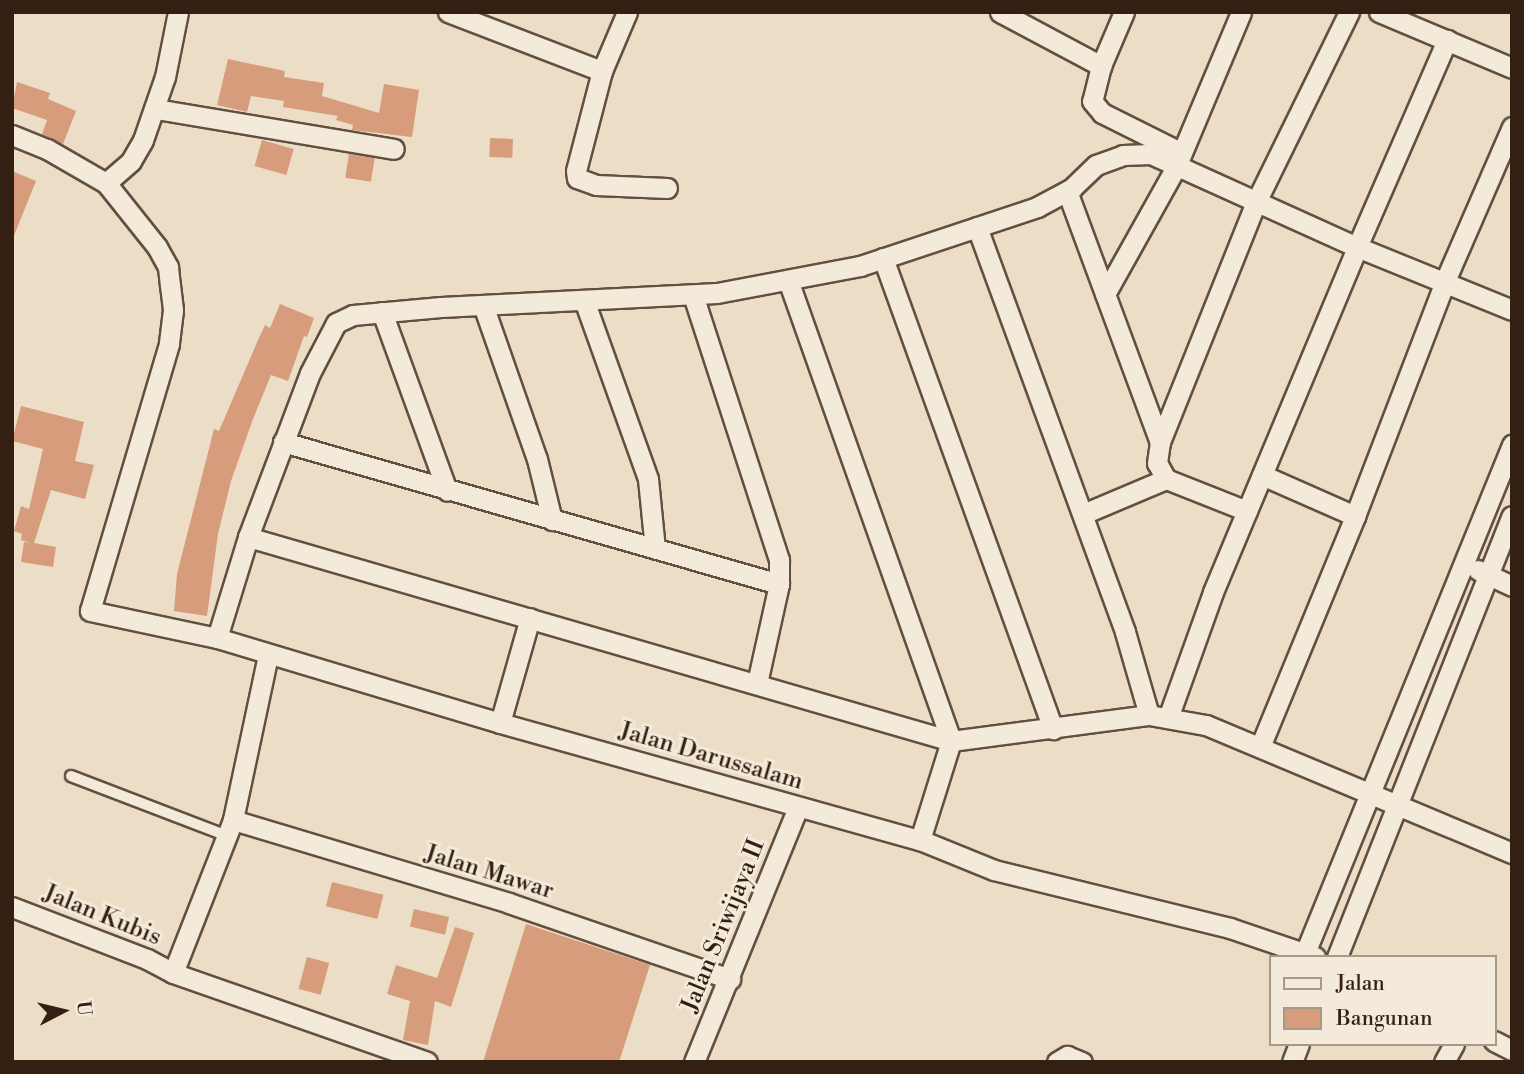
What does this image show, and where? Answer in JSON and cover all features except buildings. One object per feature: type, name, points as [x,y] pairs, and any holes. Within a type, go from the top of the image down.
[{"type":"street","points":[[12,135],[47,149],[106,183],[131,161],[156,109],[178,12]]},
{"type":"street","points":[[448,12],[602,71]]},
{"type":"street","points":[[627,12],[602,71],[576,172],[577,178],[596,185],[667,188]]},
{"type":"street","points":[[1000,12],[1101,66]]},
{"type":"street","points":[[1124,12],[1101,66],[1092,101],[1102,113],[1179,160],[1256,202],[1357,247],[1512,310]]},
{"type":"street","points":[[1105,294],[1179,160],[1241,12]]},
{"type":"street","points":[[1247,510],[1167,479],[1157,463],[1160,442],[1256,202],[1349,12]]},
{"type":"street","points":[[1379,12],[1512,68]]},
{"type":"street","points":[[1158,716],[1447,40]]},
{"type":"street","points":[[156,109],[394,149]]},
{"type":"street","points":[[1260,747],[1355,516],[1446,281],[1512,127]]},
{"type":"street","points":[[216,638],[248,537],[310,373],[336,323],[353,315],[483,305],[693,295],[788,280],[883,258],[1037,207],[1067,191],[1096,165],[1123,155],[1151,155],[1179,160]]},
{"type":"street","name":"Jalan Darussalam","points":[[106,183],[162,257],[167,267],[173,310],[169,344],[90,611],[216,638],[500,723],[920,840],[994,870],[1230,928],[1310,955]]},
{"type":"street","points":[[1067,191],[1160,442]]},
{"type":"street","points":[[976,227],[1158,716]]},
{"type":"street","points":[[883,258],[1053,729]]},
{"type":"street","points":[[788,280],[951,741],[920,840]]},
{"type":"street","points":[[693,295],[779,560],[779,584],[757,683]]},
{"type":"street","points":[[584,300],[648,479],[655,550]]},
{"type":"street","points":[[483,305],[537,458],[552,520]]},
{"type":"street","points":[[382,313],[447,491]]},
{"type":"street","points":[[284,442],[447,491],[779,584]]},
{"type":"street","points":[[1310,955],[1370,793],[1512,445]]},
{"type":"street","points":[[1262,475],[1355,516]]},
{"type":"street","points":[[1083,514],[1167,479]]},
{"type":"street","points":[[1338,955],[1512,516]]},
{"type":"street","points":[[248,537],[951,741],[1158,716],[1206,725],[1397,805],[1509,845]]},
{"type":"street","points":[[1464,563],[1512,586]]},
{"type":"street","points":[[500,723],[530,618]]},
{"type":"street","points":[[173,972],[229,827],[268,655]]},
{"type":"street","name":"Jalan Sriwijaya II","points":[[694,1062],[798,807]]},
{"type":"street","name":"Jalan Mawar","points":[[229,827],[509,903],[730,979]]},
{"type":"street","name":"Jalan Kubis","points":[[12,907],[147,959],[173,972],[427,1062]]},
{"type":"street","points":[[1496,1042],[1512,1051]]},
{"type":"street","points":[[1444,1062],[1453,1046]]},
{"type":"street","points":[[1057,1062],[1067,1055],[1082,1062]]},
{"type":"lane","points":[[71,776],[229,827]]}]
